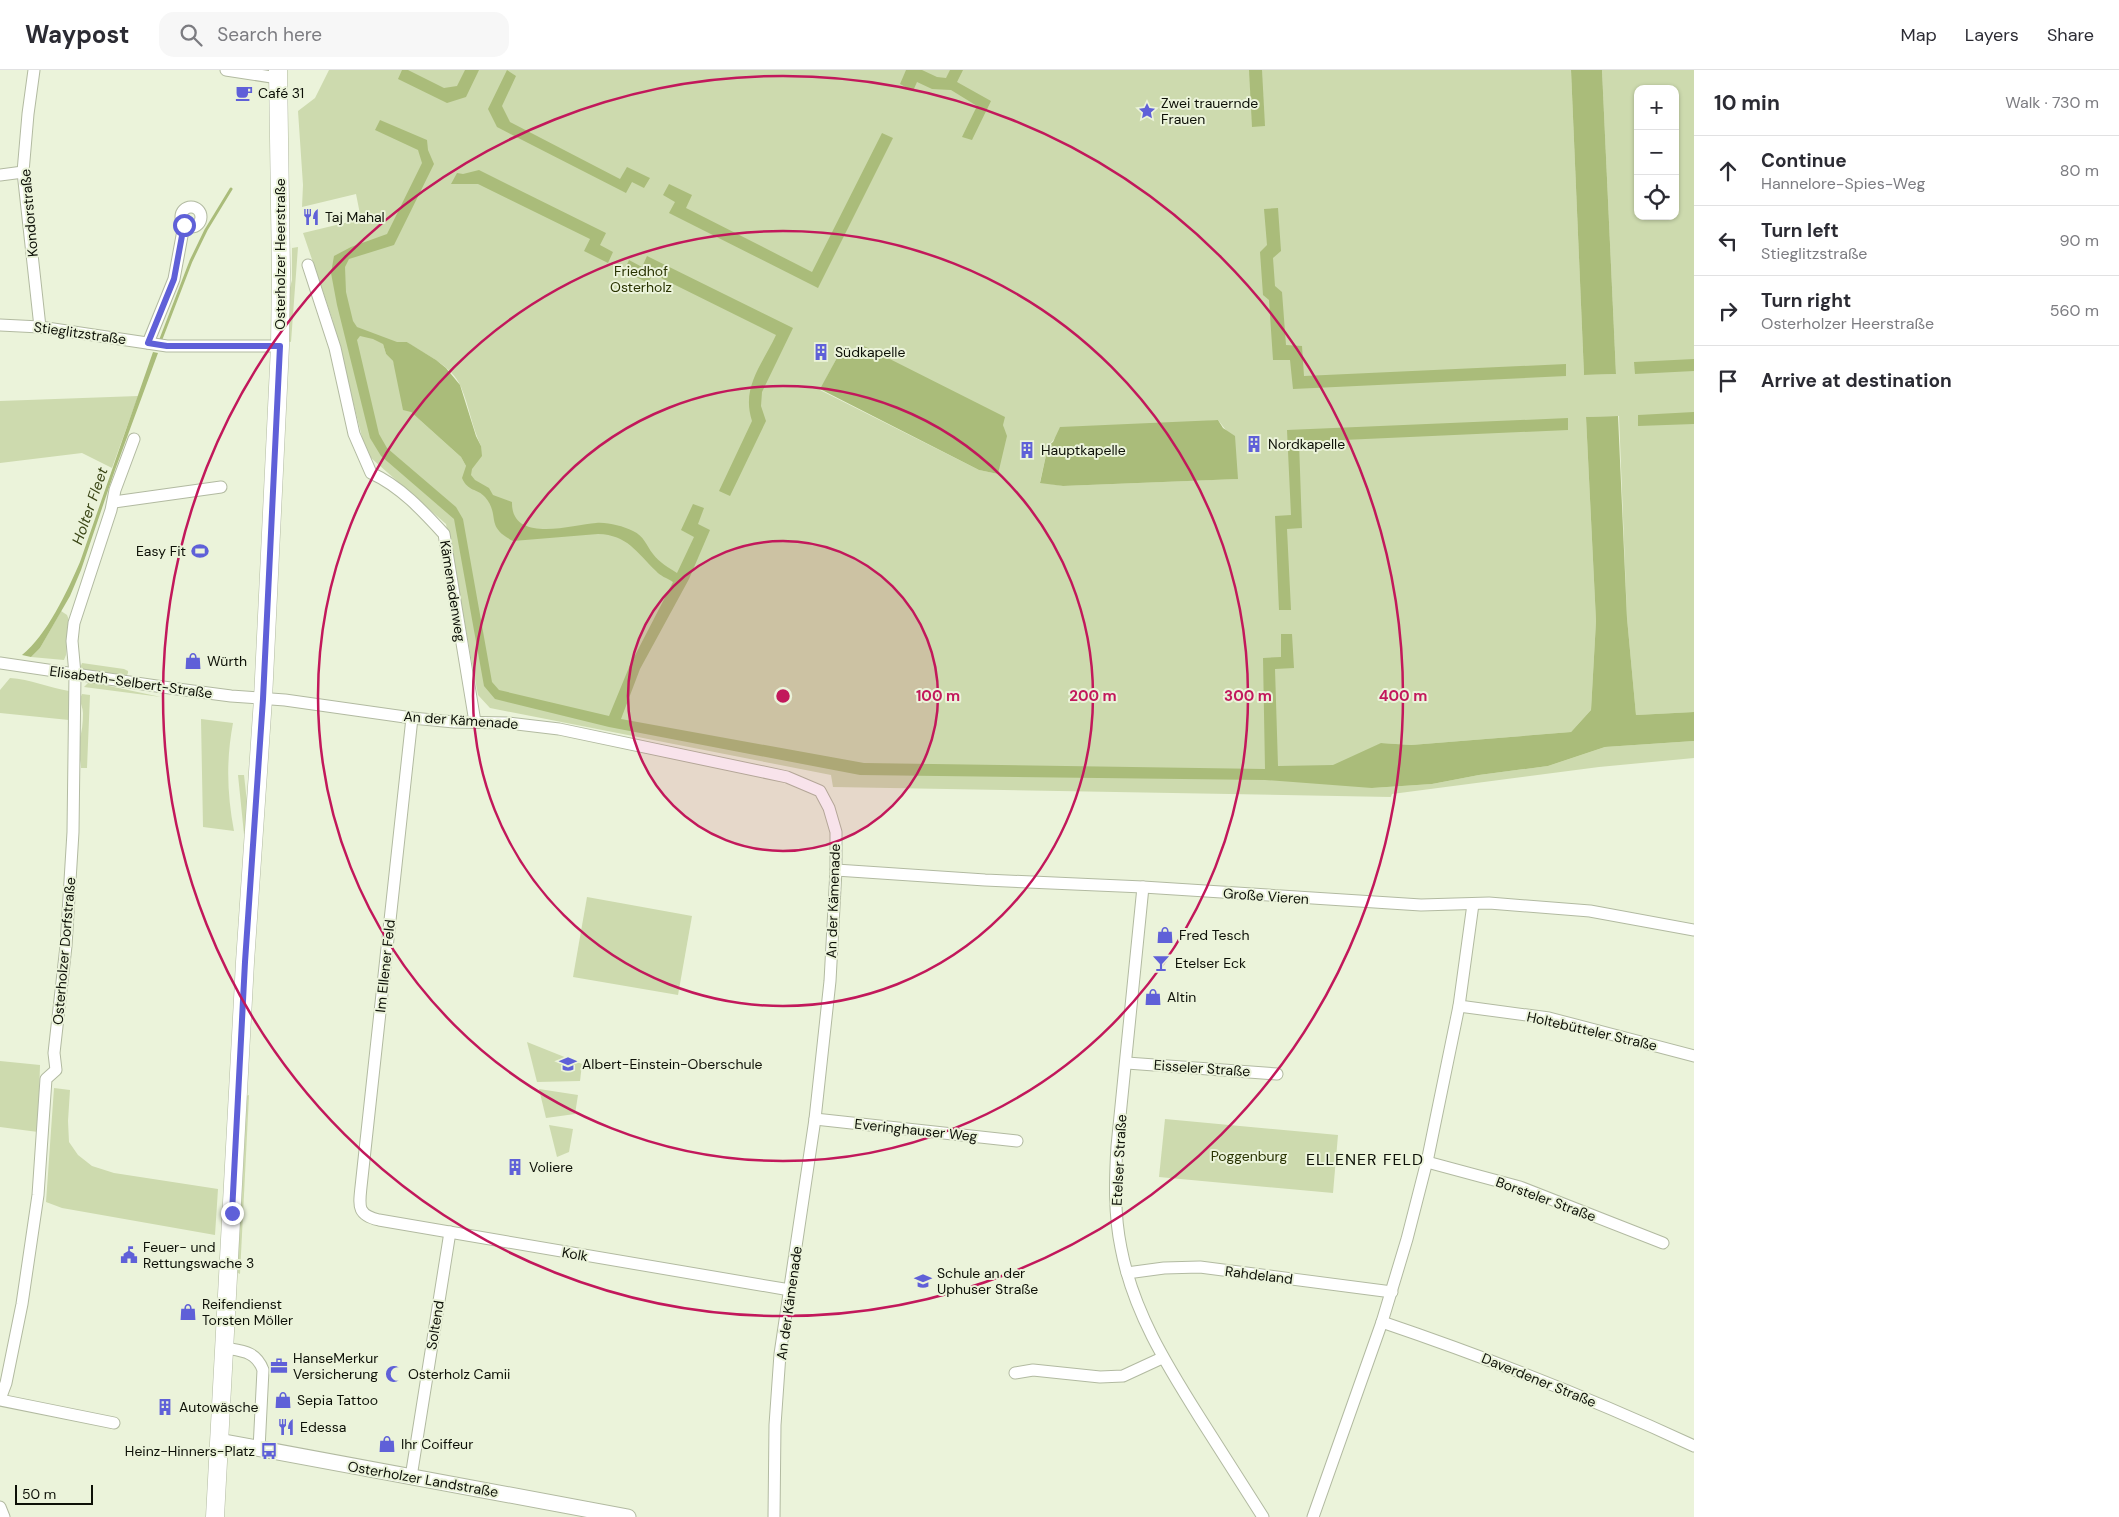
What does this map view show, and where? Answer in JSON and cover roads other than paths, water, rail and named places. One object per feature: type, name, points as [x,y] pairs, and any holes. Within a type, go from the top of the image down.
[{"type":"main road","name":"Osterholzer Heerstraße","points":[[215,1517],[245,962],[263,699],[280,346],[281,262],[278,74]]},
{"type":"main road","name":"Osterholzer Landstraße","points":[[219,1441],[628,1517]]},
{"type":"street","name":"Kondorstraße","points":[[34,70],[28,114],[24,172],[40,327]]},
{"type":"street","points":[[226,70],[278,74]]},
{"type":"street","points":[[0,175],[24,172]]},
{"type":"street","points":[[148,343],[174,279],[184,225]]},
{"type":"street","name":"Kämenadenweg","points":[[308,265],[335,348],[360,453],[371,473],[388,480],[427,515],[444,534],[475,722]]},
{"type":"street","name":"Stieglitzstraße","points":[[0,325],[40,327],[167,346],[280,346]]},
{"type":"street","name":"Osterholzer Dorfstraße","points":[[0,1399],[6,1383],[22,1304],[38,1195],[46,1079],[56,1070],[54,1053],[66,946],[72,859],[75,674],[72,641],[74,623],[114,502],[115,490],[134,439]]},
{"type":"street","points":[[114,502],[221,487]]},
{"type":"street","name":"Elisabeth-Selbert-Straße","points":[[0,663],[263,699]]},
{"type":"street","name":"An der Kämenade","points":[[263,699],[412,718],[508,723],[559,729],[787,777],[820,791],[829,808],[836,832],[836,870],[830,981],[815,1119],[780,1354],[775,1425],[774,1517]]},
{"type":"street","name":"Im Ellener Feld","points":[[362,1213],[360,1202],[361,1187],[412,718]]},
{"type":"street","name":"Große Vieren","points":[[836,870],[1421,905],[1489,903],[1590,911],[1694,930]]},
{"type":"street","name":"Etelser Straße","points":[[1143,887],[1115,1183],[1116,1220],[1127,1273],[1138,1307],[1162,1358],[1264,1517]]},
{"type":"street","points":[[1313,1517],[1392,1292],[1427,1162],[1458,1006],[1473,904]]},
{"type":"street","name":"Holtebütteler Straße","points":[[1458,1006],[1549,1018],[1694,1056]]},
{"type":"street","name":"Eisseler Straße","points":[[1127,1063],[1277,1074]]},
{"type":"street","name":"Everinghauser Weg","points":[[815,1119],[1016,1141]]},
{"type":"street","name":"Borsteler Straße","points":[[1427,1162],[1520,1187],[1663,1243]]},
{"type":"street","name":"Kolk","points":[[362,1213],[367,1218],[378,1220],[790,1290]]},
{"type":"street","name":"Soltend","points":[[411,1477],[450,1232]]},
{"type":"street","name":"Rahdeland","points":[[1127,1273],[1164,1268],[1200,1267],[1392,1292]]},
{"type":"street","name":"Daverdener Straße","points":[[1382,1322],[1472,1353],[1694,1446]]},
{"type":"street","points":[[225,1348],[252,1354],[261,1364],[263,1370],[259,1449]]},
{"type":"street","points":[[1015,1373],[1033,1370],[1100,1377],[1123,1376],[1162,1358]]},
{"type":"street","points":[[0,1399],[114,1423]]},
{"type":"street","points":[[0,1507],[4,1517]]},
{"type":"waterway","name":"Holter Fleet","points":[[161,339],[191,261],[206,230],[231,189]]},
{"type":"place","name":"Café 31","points":[[244,93]]},
{"type":"place","name":"Zwei trauernde Frauen","points":[[1147,111]]},
{"type":"place","name":"Taj Mahal","points":[[311,217]]},
{"type":"place","name":"Südkapelle","points":[[821,352]]},
{"type":"place","name":"Nordkapelle","points":[[1254,444]]},
{"type":"place","name":"Hauptkapelle","points":[[1027,450]]},
{"type":"place","name":"Easy Fit","points":[[200,551]]},
{"type":"place","name":"Würth","points":[[193,661]]},
{"type":"place","name":"Fred Tesch","points":[[1165,935]]},
{"type":"place","name":"Etelser Eck","points":[[1161,963]]},
{"type":"place","name":"Altin","points":[[1153,997]]},
{"type":"place","name":"Albert-Einstein-Oberschule","points":[[568,1064]]},
{"type":"place","name":"Voliere","points":[[515,1167]]},
{"type":"place","name":"Feuer- und Rettungswache 3","points":[[129,1255]]},
{"type":"place","name":"Schule an der Uphuser Straße","points":[[923,1281]]},
{"type":"place","name":"Reifendienst Torsten Möller","points":[[188,1312]]},
{"type":"place","name":"HanseMerkur Versicherung","points":[[279,1366]]},
{"type":"place","name":"Osterholz Camii","points":[[394,1374]]},
{"type":"place","name":"Sepia Tattoo","points":[[283,1400]]},
{"type":"place","name":"Autowäsche","points":[[165,1407]]},
{"type":"place","name":"Edessa","points":[[286,1427]]},
{"type":"place","name":"Ihr Coiffeur","points":[[387,1444]]},
{"type":"place","name":"Heinz-Hinners-Platz","points":[[269,1451]]},
{"type":"district","name":"ELLENER FELD","points":[[1365,1159]]},
{"type":"park label","name":"Friedhof Osterholz","points":[[641,280]]},
{"type":"park label","name":"Poggenburg","points":[[1249,1156]]}]
